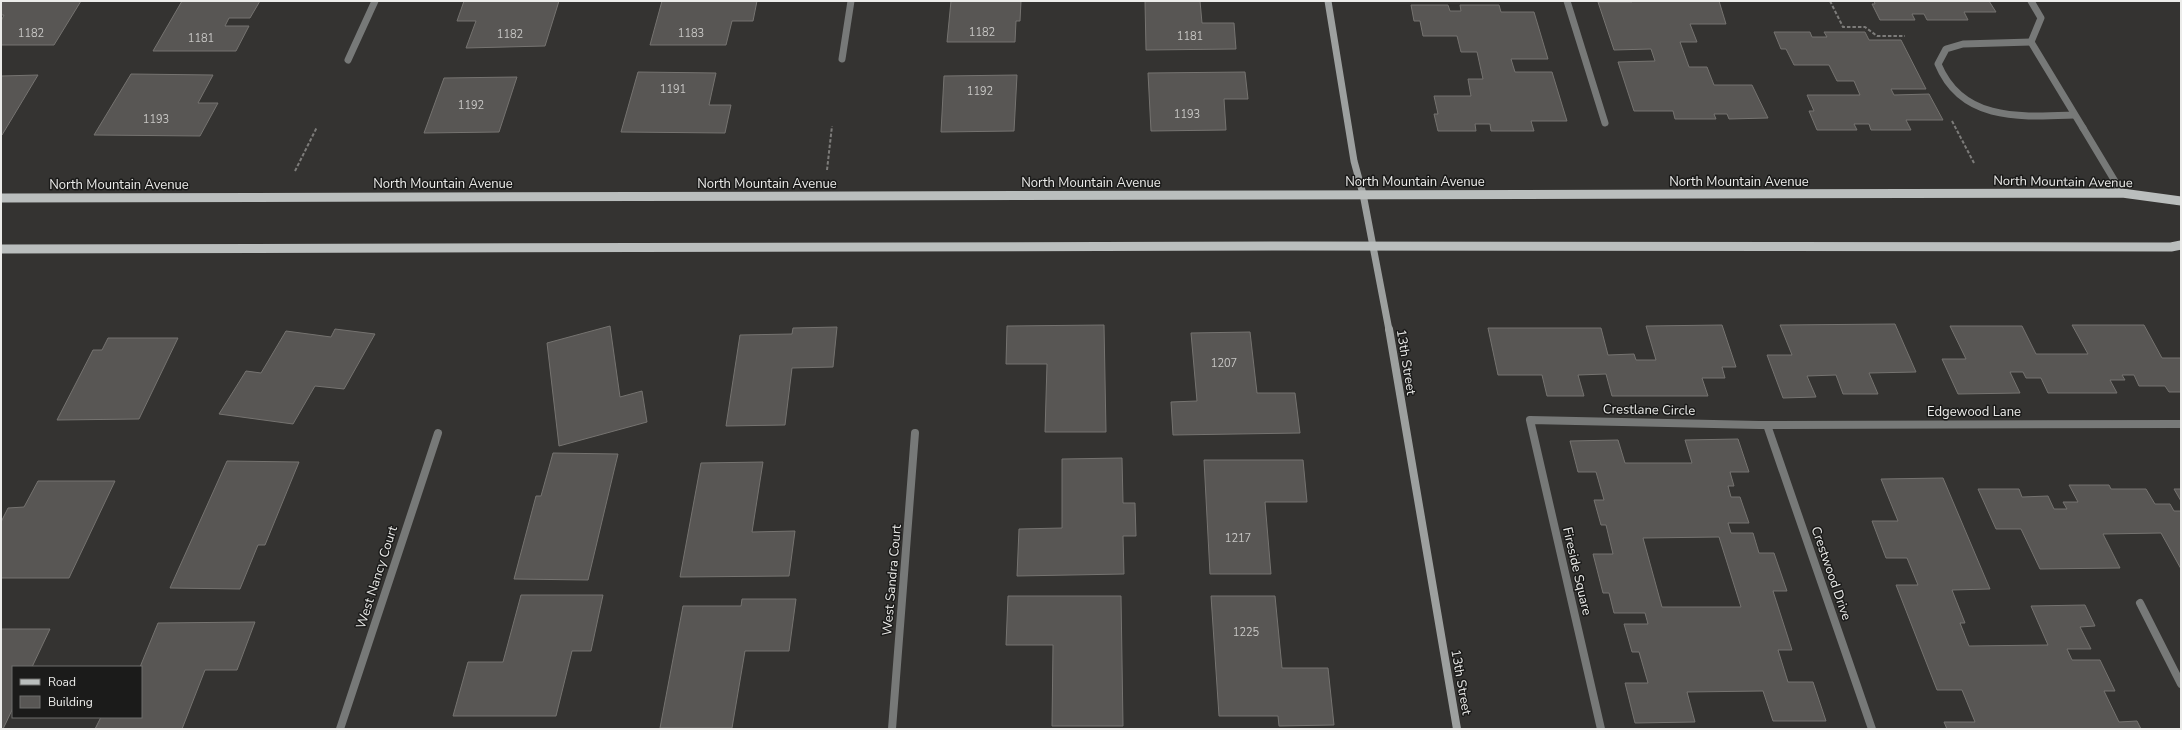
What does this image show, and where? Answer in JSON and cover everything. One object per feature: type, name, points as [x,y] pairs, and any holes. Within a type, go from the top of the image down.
[{"type":"main road","name":"North Mountain Avenue","points":[[1,198],[2122,193],[2181,201]]},
{"type":"main road","points":[[1,250],[1374,246],[2171,247],[2181,245]]},
{"type":"street","points":[[348,60],[375,1]]},
{"type":"street","points":[[842,59],[851,1]]},
{"type":"street","name":"13th Street","points":[[1328,1],[1354,161],[1363,194],[1374,246],[1457,729]]},
{"type":"street","points":[[1567,1],[1605,123]]},
{"type":"street","points":[[2031,1],[2041,18],[2032,42]]},
{"type":"street","points":[[2032,42],[1963,44],[1946,50],[1938,64],[1947,83],[1966,101],[1992,112],[2015,115],[2074,115]]},
{"type":"street","points":[[2032,42],[2074,115],[2122,193]]},
{"type":"street","name":"Crestlane Circle","points":[[1530,420],[1768,425]]},
{"type":"street","name":"Fireside Square","points":[[1530,420],[1601,729]]},
{"type":"street","name":"Edgewood Lane","points":[[1768,425],[2181,424]]},
{"type":"street","name":"Crestwood Drive","points":[[1768,425],[1872,729]]},
{"type":"street","name":"West Nancy Court","points":[[340,729],[438,433]]},
{"type":"street","name":"West Sandra Court","points":[[892,729],[915,434]]},
{"type":"street","points":[[2140,603],[2181,684]]},
{"type":"path","points":[[1830,1],[1843,27],[1865,27],[1877,36],[1905,36]]},
{"type":"path","points":[[1950,118],[1974,163]]},
{"type":"path","points":[[827,173],[832,126]]},
{"type":"path","points":[[294,174],[317,127]]},
{"type":"building","points":[[1,1],[81,1],[54,45],[1,45],[1,21],[4,15],[1,15]]},
{"type":"building","points":[[182,1],[260,1],[250,18],[229,18],[225,26],[249,26],[236,51],[153,51]]},
{"type":"building","points":[[464,1],[559,1],[545,46],[466,48],[476,21],[457,21]]},
{"type":"building","points":[[662,1],[757,1],[753,21],[732,21],[726,45],[650,45]]},
{"type":"building","points":[[951,1],[1021,1],[1020,21],[1016,21],[1015,42],[947,42]]},
{"type":"building","points":[[1145,1],[1200,1],[1202,23],[1234,23],[1236,49],[1146,50]]},
{"type":"building","points":[[1719,1],[1726,24],[1690,24],[1697,42],[1680,42],[1689,67],[1707,67],[1714,85],[1752,85],[1768,118],[1729,119],[1727,114],[1714,114],[1716,119],[1675,119],[1673,111],[1634,111],[1618,62],[1655,61],[1651,49],[1614,50],[1598,2]]},
{"type":"building","points":[[1874,1],[1989,1],[1996,12],[1964,12],[1968,20],[1927,20],[1924,14],[1912,14],[1915,20],[1880,20],[1872,4],[1875,4]]},
{"type":"building","points":[[1411,5],[1448,5],[1450,11],[1461,11],[1460,5],[1499,5],[1501,12],[1534,12],[1548,59],[1511,59],[1515,72],[1552,72],[1567,121],[1531,121],[1534,131],[1491,131],[1490,124],[1475,124],[1476,131],[1438,131],[1434,114],[1438,114],[1434,96],[1471,96],[1468,79],[1483,79],[1477,52],[1461,52],[1457,36],[1423,36],[1420,21],[1414,21]]},
{"type":"building","points":[[1774,32],[1810,32],[1812,37],[1827,37],[1824,32],[1865,32],[1869,40],[1901,40],[1926,89],[1891,89],[1894,95],[1929,94],[1943,120],[1906,120],[1911,130],[1871,130],[1869,124],[1854,124],[1857,130],[1817,130],[1809,111],[1814,111],[1807,95],[1860,95],[1854,81],[1837,81],[1829,65],[1794,65],[1786,49],[1781,49]]},
{"type":"building","points":[[638,72],[716,73],[709,105],[731,105],[725,133],[621,132]]},
{"type":"building","points":[[1245,72],[1248,99],[1224,99],[1226,130],[1151,131],[1148,73]]},
{"type":"building","points":[[131,74],[213,75],[198,103],[218,103],[200,136],[94,135]]},
{"type":"building","points":[[38,75],[2,135],[1,135],[1,76]]},
{"type":"building","points":[[1017,75],[1014,131],[941,132],[944,76]]},
{"type":"building","points":[[517,77],[499,132],[424,133],[444,78]]},
{"type":"building","points":[[1895,324],[1916,372],[1869,373],[1878,394],[1843,394],[1836,375],[1807,376],[1816,397],[1783,398],[1767,355],[1792,355],[1780,325]]},
{"type":"building","points":[[1104,325],[1106,432],[1045,432],[1047,364],[1006,364],[1007,326]]},
{"type":"building","points":[[1722,325],[1736,367],[1722,367],[1725,378],[1702,378],[1708,396],[1612,396],[1606,374],[1578,375],[1584,396],[1547,396],[1542,375],[1498,375],[1488,328],[1601,328],[1608,355],[1634,354],[1636,360],[1656,360],[1646,326]]},
{"type":"building","points":[[2072,325],[2144,325],[2162,358],[2181,358],[2181,392],[2169,392],[2165,386],[2139,386],[2134,375],[2122,375],[2125,380],[2110,380],[2117,393],[2048,393],[2041,378],[2026,378],[2023,372],[2010,372],[2020,393],[1958,394],[1942,359],[1966,359],[1950,326],[2022,326],[2036,354],[2088,354]]},
{"type":"building","points":[[610,326],[620,397],[642,391],[647,422],[559,446],[547,343]]},
{"type":"building","points":[[837,327],[833,367],[792,368],[785,425],[726,426],[740,335],[792,334],[793,328]]},
{"type":"building","points":[[335,329],[375,334],[344,389],[315,386],[293,424],[219,414],[246,371],[261,373],[286,331],[331,337]]},
{"type":"building","points":[[1250,332],[1257,393],[1295,393],[1300,433],[1173,435],[1171,402],[1197,401],[1191,333]]},
{"type":"building","points":[[108,338],[178,338],[139,419],[57,420],[93,350],[102,350]]},
{"type":"building","points":[[1738,439],[1749,472],[1730,472],[1734,486],[1728,486],[1731,497],[1740,497],[1749,523],[1728,523],[1731,533],[1753,533],[1759,553],[1774,553],[1787,591],[1773,591],[1792,650],[1778,650],[1788,682],[1813,682],[1826,721],[1773,721],[1763,691],[1687,692],[1695,722],[1635,723],[1625,683],[1648,683],[1639,652],[1632,652],[1624,624],[1648,624],[1645,613],[1614,613],[1609,593],[1603,593],[1593,554],[1613,554],[1606,525],[1601,525],[1594,500],[1604,500],[1596,472],[1578,472],[1570,441],[1618,440],[1625,463],[1692,463],[1685,440]],"holes":[[[1719,537],[1741,607],[1662,607],[1643,538]]]},
{"type":"building","points":[[553,453],[618,454],[588,580],[514,579],[536,496],[541,496]]},
{"type":"building","points":[[1122,458],[1123,503],[1135,503],[1136,536],[1123,536],[1124,574],[1017,576],[1019,529],[1062,528],[1062,459]]},
{"type":"building","points":[[1204,460],[1303,460],[1307,502],[1265,502],[1271,574],[1210,574]]},
{"type":"building","points":[[227,461],[299,462],[265,545],[258,545],[240,589],[170,588]]},
{"type":"building","points":[[763,462],[752,532],[795,531],[789,576],[680,577],[701,463]]},
{"type":"building","points":[[1943,478],[1990,589],[1952,590],[1965,623],[1960,623],[1969,646],[2048,645],[2031,606],[2085,605],[2095,626],[2080,627],[2091,649],[2067,649],[2072,660],[2100,660],[2115,691],[2104,691],[2119,722],[2137,721],[2141,729],[1947,729],[1944,722],[1975,722],[1962,690],[1937,690],[1896,585],[1918,585],[1907,558],[1886,558],[1872,521],[1898,521],[1881,479]]},
{"type":"building","points":[[38,481],[115,481],[69,578],[1,578],[1,522],[8,508],[24,507]]},
{"type":"building","points":[[2069,485],[2109,485],[2111,489],[2146,489],[2155,504],[2170,504],[2174,511],[2181,511],[2181,569],[2161,533],[2103,534],[2120,568],[2040,569],[2021,529],[1996,529],[1978,489],[2019,489],[2022,497],[2048,496],[2054,509],[2067,509],[2063,502],[2078,502]]},
{"type":"building","points":[[2174,489],[2181,489],[2181,501]]},
{"type":"building","points":[[521,595],[603,595],[591,651],[572,651],[556,716],[453,716],[468,662],[503,662]]},
{"type":"building","points":[[1008,596],[1121,596],[1123,726],[1052,726],[1053,645],[1006,645]]},
{"type":"building","points":[[1211,596],[1275,596],[1282,668],[1328,668],[1334,725],[1279,726],[1278,716],[1219,716]]},
{"type":"building","points":[[742,599],[796,599],[789,651],[745,651],[732,728],[660,728],[683,606],[741,606]]},
{"type":"building","points":[[255,622],[237,670],[205,670],[182,729],[95,729],[100,718],[142,718],[142,666],[140,666],[158,623]]},
{"type":"building","points":[[1,629],[50,629],[32,666],[12,666],[12,710],[3,729],[1,729]]}]
